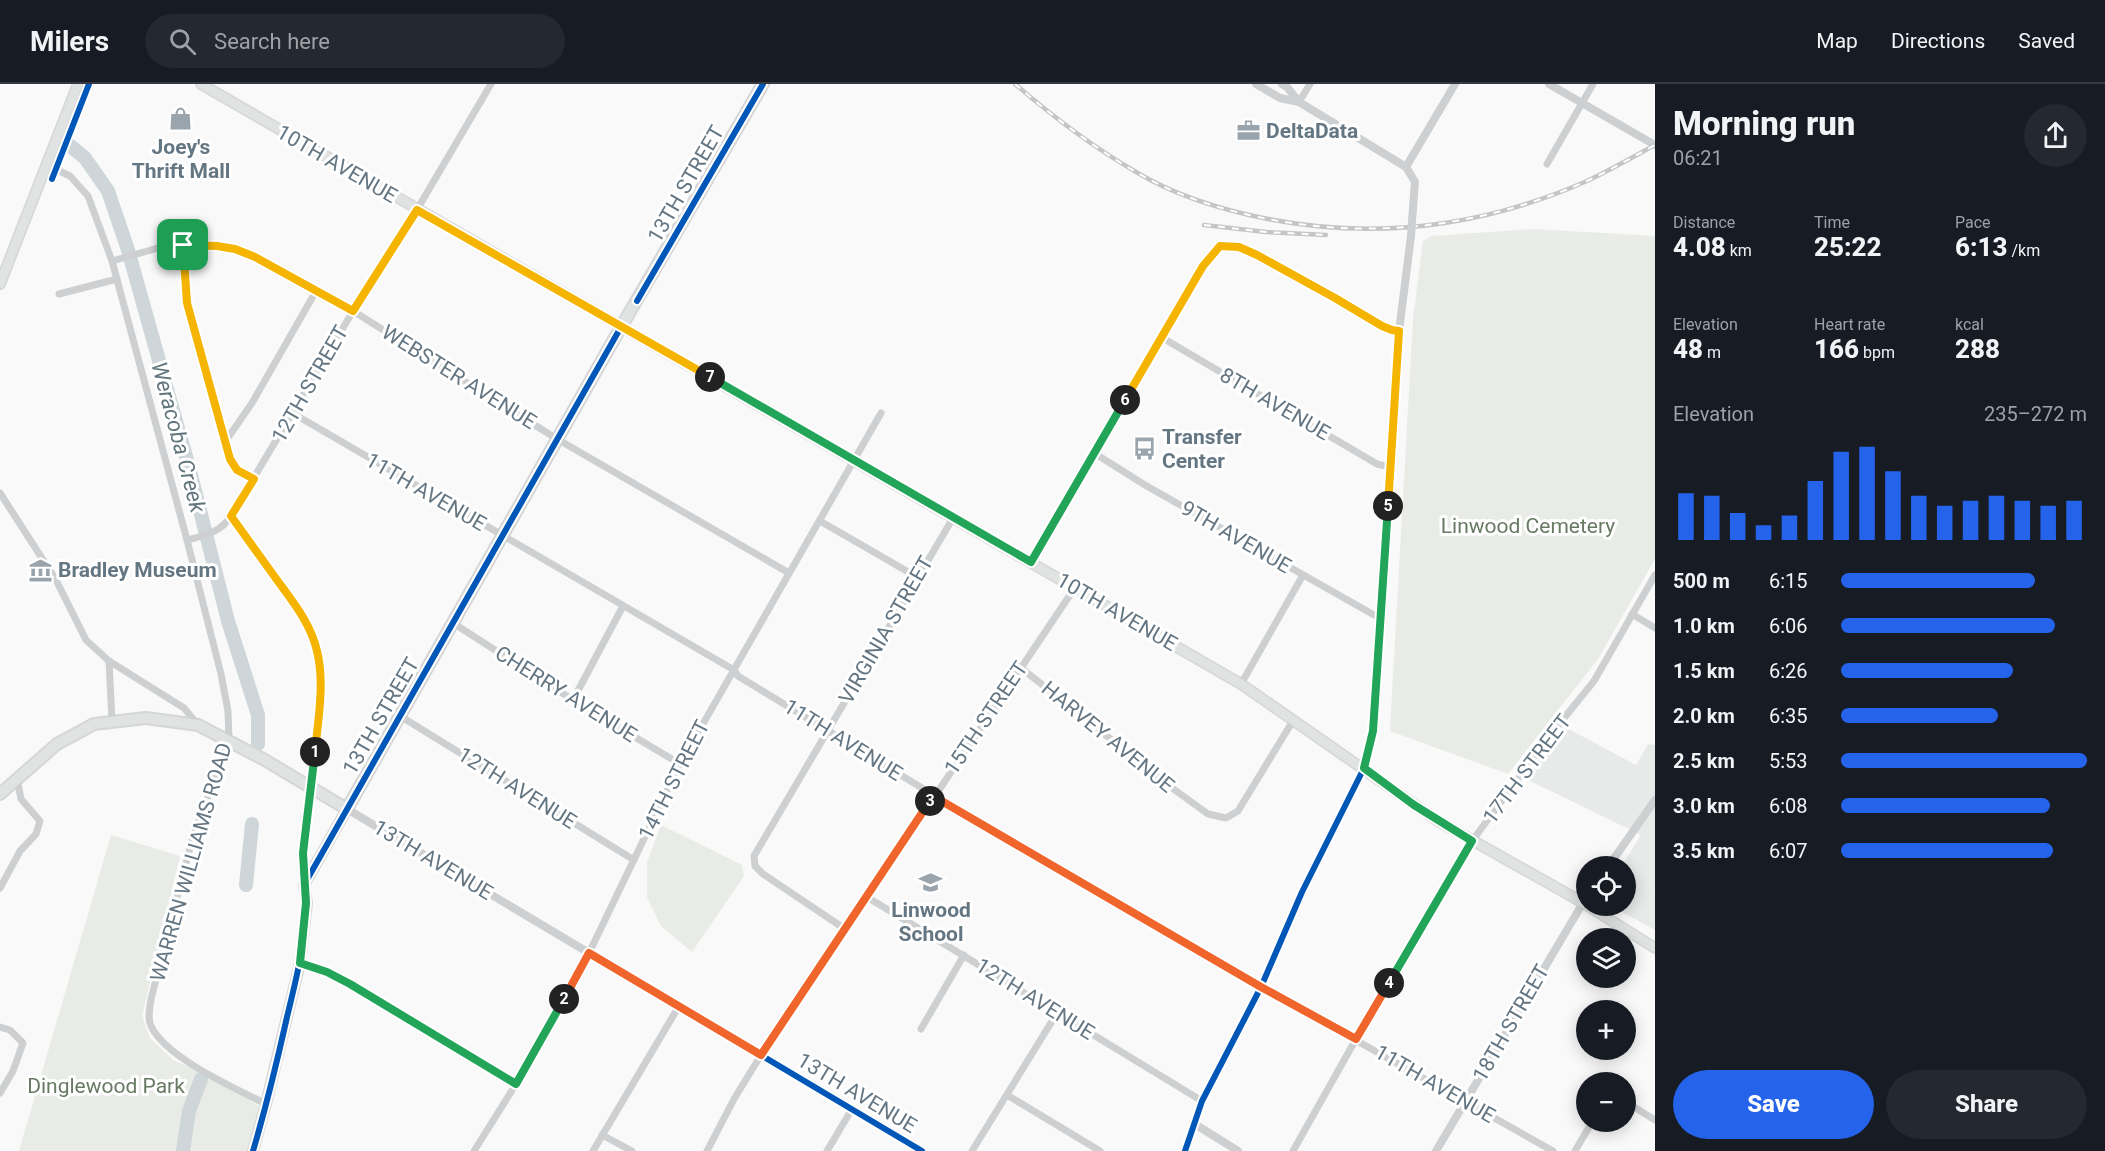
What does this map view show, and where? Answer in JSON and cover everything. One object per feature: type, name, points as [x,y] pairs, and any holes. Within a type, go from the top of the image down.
[{"type":"main road","points":[[0,284],[78,84]]},
{"type":"main road","name":"10TH AVENUE","points":[[201,84],[1241,684],[1414,805],[1472,841],[1576,897]]},
{"type":"main road","name":"13TH STREET","points":[[304,885],[621,327],[763,84]]},
{"type":"main road","points":[[0,794],[57,744],[94,724],[146,718],[198,725],[229,740],[347,809]]},
{"type":"main road","points":[[253,1151],[300,963],[306,903],[304,885]]},
{"type":"main road","name":"10TH AVENUE","points":[[1607,916],[1655,948]]},
{"type":"street","name":"12TH STREET","points":[[187,540],[224,527],[491,84]]},
{"type":"street","points":[[1185,1151],[1202,1101],[1261,987],[1302,892],[1364,768],[1373,731],[1399,331],[1415,190],[1413,176],[1406,167],[1299,102],[1280,98],[1256,84]]},
{"type":"street","points":[[1282,84],[1299,102]]},
{"type":"street","points":[[1299,102],[1310,84]]},
{"type":"street","points":[[1406,167],[1455,84]]},
{"type":"street","points":[[1549,84],[1655,145]]},
{"type":"street","points":[[1547,164],[1593,84]]},
{"type":"street","name":"WARREN WILLIAMS ROAD","points":[[46,165],[70,176],[88,196],[112,261],[187,540],[221,674],[228,711],[229,740],[192,840],[151,999],[149,1020],[158,1038],[178,1055],[266,1104]]},
{"type":"street","points":[[183,245],[187,303],[230,459],[237,470],[254,479]]},
{"type":"street","name":"WEBSTER AVENUE","points":[[112,261],[170,246],[183,245],[235,249],[255,257],[353,311],[557,439],[789,573]]},
{"type":"street","points":[[1031,562],[1203,266],[1220,246],[1237,247],[1257,255],[1382,326],[1399,331]]},
{"type":"street","points":[[59,294],[117,279]]},
{"type":"street","points":[[225,442],[252,403],[316,291]]},
{"type":"street","name":"8TH AVENUE","points":[[1161,337],[1377,464],[1390,467]]},
{"type":"street","name":"14TH STREET","points":[[474,1151],[516,1084],[589,953],[680,764],[881,413]]},
{"type":"street","name":"11TH AVENUE","points":[[294,414],[734,670],[738,676],[933,796],[1261,987],[1553,1151]]},
{"type":"street","name":"9TH AVENUE","points":[[1094,453],[1145,485],[1303,575],[1374,615],[1380,615]]},
{"type":"street","points":[[0,493],[56,580],[86,640],[109,661],[184,708],[198,725]]},
{"type":"street","points":[[231,516],[298,610],[312,632],[318,652],[319,700],[303,853],[304,885]]},
{"type":"street","name":"VIRGINIA STREET","points":[[845,929],[763,874],[753,861],[758,848],[953,518]]},
{"type":"street","points":[[820,521],[917,577]]},
{"type":"street","points":[[1241,684],[1303,575]]},
{"type":"street","name":"17TH STREET","points":[[1293,1151],[1472,841],[1594,681],[1655,576]]},
{"type":"street","name":"15TH STREET","points":[[708,1151],[734,1100],[761,1055],[1074,589]]},
{"type":"street","points":[[573,700],[623,606]]},
{"type":"street","points":[[1632,614],[1655,628]]},
{"type":"street","name":"CHERRY AVENUE","points":[[453,623],[573,700],[680,764]]},
{"type":"street","points":[[109,661],[112,721]]},
{"type":"street","name":"HARVEY AVENUE","points":[[1020,667],[1196,806],[1208,814],[1226,818],[1238,811],[1294,719]]},
{"type":"street","name":"12TH AVENUE","points":[[400,716],[634,860]]},
{"type":"street","points":[[0,888],[20,851],[36,834],[40,821],[21,799],[17,779]]},
{"type":"street","points":[[1616,856],[1655,800]]},
{"type":"street","name":"13TH AVENUE","points":[[347,809],[922,1151]]},
{"type":"street","name":"12TH AVENUE","points":[[867,897],[1202,1101]]},
{"type":"street","name":"18TH STREET","points":[[1436,1151],[1578,916]]},
{"type":"street","points":[[921,1029],[964,955]]},
{"type":"street","points":[[300,963],[327,972],[350,984],[516,1084]]},
{"type":"street","points":[[593,1151],[679,1006]]},
{"type":"street","points":[[972,1151],[1057,1013]]},
{"type":"street","points":[[0,1027],[10,1030],[23,1043],[13,1071],[0,1093]]},
{"type":"street","points":[[1007,1095],[1100,1151]]},
{"type":"street","points":[[1636,1108],[1655,1120]]},
{"type":"street","points":[[827,1151],[852,1109]]},
{"type":"street","points":[[1193,1123],[1238,1151]]},
{"type":"street","points":[[1575,1151],[1586,1132]]},
{"type":"street","points":[[602,1135],[632,1151]]},
{"type":"shaded area","points":[[1563,726],[1636,765],[1648,744],[1655,745],[1655,930],[1629,916],[1636,916],[1636,856],[1628,856],[1641,835],[1524,778]]},
{"type":"green space","name":"Linwood Cemetery","points":[[1532,229],[1655,236],[1655,559],[1598,659],[1508,774],[1390,731],[1413,319],[1423,241],[1432,236]]},
{"type":"green space","points":[[661,825],[742,865],[744,876],[692,952],[661,926],[647,897],[647,862]]},
{"type":"green space","name":"Dinglewood Park","points":[[111,835],[180,856],[142,1016],[150,1038],[173,1060],[230,1085],[260,1107],[247,1151],[19,1151]]},
{"type":"waterway","name":"Weracoba Creek","points":[[68,144],[85,158],[108,191],[128,250],[190,471],[228,621],[258,715],[258,744]]},
{"type":"waterway","name":"Weracoba Creek","points":[[246,885],[252,824]]},
{"type":"waterway","name":"Weracoba Creek","points":[[183,1151],[189,1111],[201,1079]]},
{"type":"railway","points":[[1015,84],[1089,142],[1151,181],[1200,201],[1234,211],[1309,225],[1349,228],[1430,225],[1509,209],[1587,181],[1655,145]]},
{"type":"railway","points":[[1204,225],[1266,232],[1326,235]]},
{"type":"cycle path","points":[[52,179],[89,84]]},
{"type":"cycle path","points":[[637,301],[763,84]]},
{"type":"cycle path","points":[[253,1151],[298,968],[304,935],[304,885],[621,327]]},
{"type":"cycle path","points":[[1185,1151],[1202,1101],[1261,987],[1302,892],[1364,768]]},
{"type":"cycle path","points":[[300,963],[327,972],[350,984],[516,1084],[589,953],[922,1151]]},
{"type":"place","name":"Joey's Thrift Mall","points":[[181,119]]},
{"type":"place","name":"DeltaData","points":[[1248,131]]},
{"type":"place","name":"Transfer Center","points":[[1144,449]]},
{"type":"place","name":"Bradley Museum","points":[[40,570]]},
{"type":"place","name":"Linwood School","points":[[931,882]]},
{"type":"route","points":[[417,210],[1031,562],[1203,266],[1220,246],[1239,247],[1257,255],[1382,326],[1399,331],[1373,731],[1364,768],[1414,805],[1472,841],[1356,1039],[1261,987],[933,796],[761,1055],[589,953],[516,1084],[350,984],[327,972],[300,963],[306,903],[303,853],[319,700],[318,652],[312,632],[298,610],[231,516],[254,479],[237,470],[230,459],[187,303],[183,245],[235,249],[270,264],[353,311],[417,210]]}]
